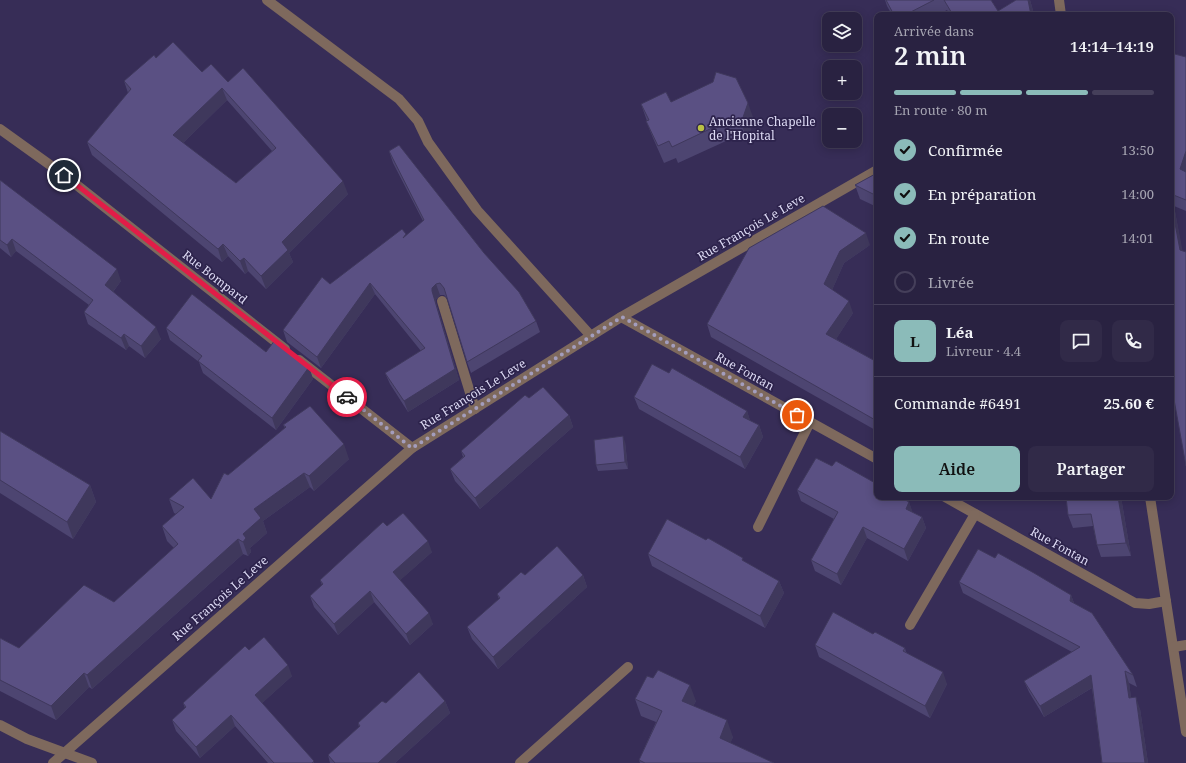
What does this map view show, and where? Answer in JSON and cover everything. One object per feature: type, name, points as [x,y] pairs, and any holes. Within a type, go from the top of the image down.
[{"type":"street","points":[[267,0],[399,99],[418,121],[428,142],[477,210],[591,336]]},
{"type":"street","points":[[1059,0],[1061,12]]},
{"type":"street","name":"Rue Bompard","points":[[0,130],[64,175],[412,448]]},
{"type":"street","name":"Rue François Le Leve","points":[[54,763],[105,716],[412,448],[622,317],[874,172]]},
{"type":"street","points":[[442,302],[475,409]]},
{"type":"street","name":"Rue Fontan","points":[[622,317],[874,457]]},
{"type":"street","points":[[758,527],[810,422]]},
{"type":"street","name":"Rue Fontan","points":[[950,500],[1135,603],[1149,604],[1166,601]]},
{"type":"street","points":[[1150,500],[1186,732]]},
{"type":"street","points":[[910,625],[975,514]]},
{"type":"street","points":[[1174,647],[1186,645]]},
{"type":"street","points":[[520,763],[628,667]]},
{"type":"street","points":[[0,725],[27,739],[92,763]]},
{"type":"building","points":[[886,0],[934,0],[911,12],[892,12]]},
{"type":"building","points":[[944,0],[991,0],[998,11],[1016,0],[1028,0],[1030,12],[951,12]]},
{"type":"building","points":[[173,42],[202,72],[211,64],[228,82],[243,68],[343,181],[282,242],[288,250],[261,276],[244,258],[240,261],[223,244],[218,249],[87,142],[131,89],[124,81],[154,55],[156,58]],"holes":[[[222,88],[276,148],[236,183],[173,135]]]},
{"type":"building","points":[[1174,54],[1186,57],[1186,151],[1180,169],[1186,172],[1186,200],[1174,195]]},
{"type":"building","points":[[716,72],[736,78],[748,103],[741,123],[731,119],[672,147],[669,141],[658,146],[646,121],[649,120],[641,104],[666,92],[671,102],[713,82]]},
{"type":"building","points":[[399,145],[484,253],[519,292],[536,321],[467,362],[444,288],[440,283],[436,284],[432,288],[432,291],[455,369],[404,401],[385,373],[425,348],[370,283],[317,357],[283,330],[322,277],[330,284],[402,229],[406,234],[403,238],[424,220],[389,151]]},
{"type":"building","points":[[874,175],[874,194],[855,185]]},
{"type":"building","points":[[0,180],[117,269],[105,285],[156,327],[141,346],[124,334],[121,338],[84,312],[93,300],[12,239],[7,245],[0,240]]},
{"type":"building","points":[[823,206],[866,233],[840,251],[824,284],[849,301],[826,334],[874,360],[874,419],[707,324],[749,248]]},
{"type":"building","points":[[1174,218],[1180,250],[1186,252],[1186,466],[1174,400]]},
{"type":"building","points":[[192,294],[266,352],[275,340],[309,367],[272,418],[198,361],[202,356],[166,328]]},
{"type":"building","points":[[652,364],[669,373],[672,368],[747,411],[743,417],[759,425],[740,457],[634,397]]},
{"type":"building","points":[[543,387],[569,415],[475,498],[450,469],[465,456],[461,451],[525,395],[529,398]]},
{"type":"building","points":[[310,406],[344,444],[309,476],[304,473],[254,509],[261,518],[243,534],[246,538],[243,542],[238,539],[87,675],[84,673],[51,706],[0,680],[0,638],[19,648],[84,585],[114,602],[178,544],[162,526],[184,507],[169,499],[193,478],[211,499],[224,473],[228,475],[286,427],[283,425]]},
{"type":"building","points":[[0,431],[90,485],[67,522],[0,480]]},
{"type":"building","points":[[623,436],[625,462],[596,465],[594,440]]},
{"type":"building","points":[[816,458],[832,466],[836,461],[874,482],[874,500],[905,500],[909,502],[906,509],[922,517],[904,549],[863,527],[837,574],[811,560],[838,512],[797,490]]},
{"type":"building","points":[[1066,500],[1119,500],[1126,543],[1097,545],[1091,514],[1068,515]]},
{"type":"building","points":[[403,513],[428,541],[393,572],[429,613],[406,634],[370,591],[334,624],[310,596],[323,584],[320,580],[383,522],[387,526]]},
{"type":"building","points":[[667,519],[706,540],[708,538],[743,558],[742,560],[779,581],[760,616],[648,554]]},
{"type":"building","points":[[557,546],[583,575],[493,657],[467,627],[500,598],[497,594],[521,572],[525,575]]},
{"type":"building","points":[[978,549],[995,558],[998,553],[1034,573],[1071,595],[1070,601],[1092,613],[1133,675],[1125,671],[1129,698],[1136,697],[1145,763],[1102,763],[1091,675],[1040,706],[1024,681],[1080,647],[959,582]]},
{"type":"building","points":[[833,612],[873,634],[875,632],[905,648],[903,651],[943,672],[925,706],[815,645]]},
{"type":"building","points":[[264,637],[288,665],[255,695],[314,761],[312,763],[274,763],[231,715],[196,747],[172,720],[186,707],[183,703],[245,646],[249,650]]},
{"type":"building","points":[[658,670],[690,685],[682,701],[727,720],[720,738],[774,763],[645,763],[639,760],[662,711],[635,699],[647,676],[653,678]]},
{"type":"building","points":[[419,672],[445,701],[378,763],[335,763],[328,755],[360,726],[358,723],[382,701],[386,703]]},
{"type":"way so far","points":[[347,397],[412,448],[622,317],[797,415]]},
{"type":"place","name":"Ancienne Chapelle de l'Hopital","points":[[701,128]]},
{"type":"route","points":[[64,175],[347,397]]}]
